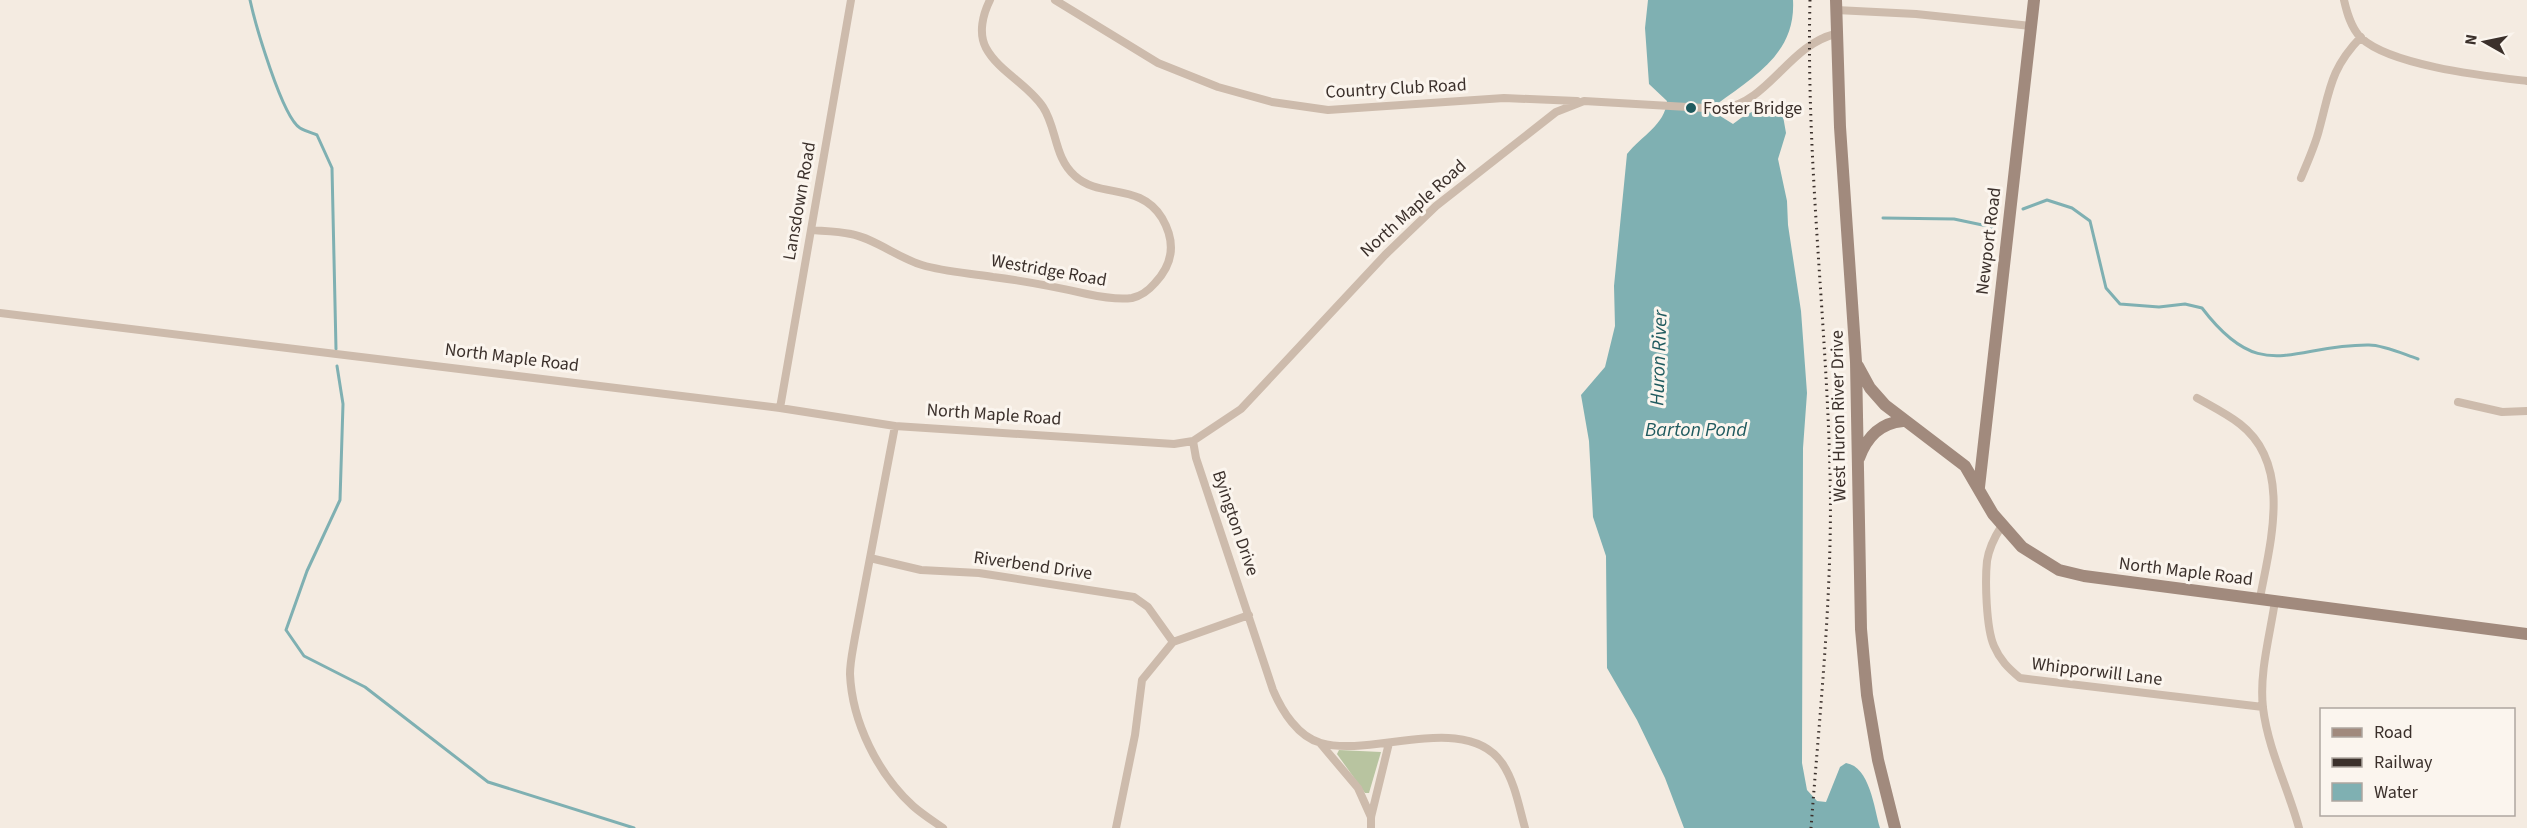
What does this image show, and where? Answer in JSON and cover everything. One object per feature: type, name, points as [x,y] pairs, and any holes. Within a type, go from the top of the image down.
[{"type":"street","name":"Lansdown Road","points":[[780,408],[850,0]]},
{"type":"street","name":"Westridge Road","points":[[811,230],[852,234],[920,264],[943,270],[1032,282],[1105,298],[1134,298],[1149,290],[1162,275],[1170,263],[1172,244],[1162,219],[1152,206],[1139,196],[1094,185],[1076,177],[1064,164],[1045,110],[1034,94],[996,61],[986,47],[982,33],[984,13],[990,0]]},
{"type":"street","name":"Country Club Road","points":[[1055,0],[1158,63],[1218,87],[1272,102],[1328,110],[1504,99],[1584,101]]},
{"type":"street","name":"Newport Road","points":[[1979,487],[2034,0]]},
{"type":"street","points":[[2344,0],[2347,15],[2361,37],[2382,51],[2411,61],[2527,81]]},
{"type":"street","points":[[1836,5],[2031,26]]},
{"type":"street","name":"West Huron River Drive","points":[[1836,5],[1835,34],[1856,362],[1856,465],[1861,629],[1867,695],[1878,760],[1895,828]]},
{"type":"street","name":"North Maple Road","points":[[0,313],[780,408],[896,426],[1174,444],[1193,441],[1241,409],[1385,255],[1436,206],[1556,112],[1584,101],[1722,110],[1747,102],[1797,55],[1821,39],[1835,34]]},
{"type":"street","points":[[2301,178],[2319,132],[2329,85],[2341,61],[2361,37]]},
{"type":"street","name":"North Maple Road","points":[[1856,362],[1870,388],[1903,421],[1921,430],[1965,466],[2001,527],[2039,560],[2059,570],[2084,576],[2527,634]]},
{"type":"street","points":[[2197,398],[2241,424],[2266,458],[2272,480],[2274,505],[2260,598]]},
{"type":"street","points":[[2458,402],[2502,412],[2527,411]]},
{"type":"street","points":[[1856,465],[1864,444],[1880,428],[1903,421]]},
{"type":"street","points":[[896,426],[850,673],[854,705],[862,731],[884,771],[912,806],[943,828]]},
{"type":"street","name":"Byington Drive","points":[[1193,441],[1196,458],[1281,708],[1294,726],[1320,743],[1358,788],[1371,817]]},
{"type":"street","name":"Whipporwill Lane","points":[[2001,527],[1992,540],[1987,562],[1989,620],[1993,644],[2004,665],[2020,678],[2263,707]]},
{"type":"street","name":"Riverbend Drive","points":[[870,558],[921,570],[991,574],[1134,597],[1148,607],[1173,642]]},
{"type":"street","points":[[2275,601],[2265,665],[2263,707],[2276,758],[2299,828]]},
{"type":"street","points":[[1116,828],[1135,735],[1142,680],[1173,642],[1250,615]]},
{"type":"street","points":[[1320,743],[1389,743],[1459,739],[1485,747],[1501,762],[1512,783],[1526,828]]},
{"type":"street","points":[[1371,828],[1371,817],[1389,743]]},
{"type":"green space","points":[[1339,750],[1381,752],[1369,793],[1365,793],[1337,754]]},
{"type":"water","name":"Barton Pond","points":[[1648,0],[1793,0],[1788,35],[1780,49],[1759,73],[1717,104],[1717,114],[1733,124],[1751,112],[1763,110],[1783,116],[1786,133],[1778,159],[1787,201],[1788,225],[1801,311],[1807,393],[1803,448],[1802,763],[1807,790],[1817,801],[1826,802],[1840,767],[1846,763],[1854,766],[1866,780],[1880,828],[1684,828],[1665,778],[1637,720],[1607,668],[1606,556],[1593,517],[1589,441],[1581,395],[1605,367],[1615,326],[1614,286],[1627,154],[1657,124],[1667,101],[1649,84],[1645,28]]},
{"type":"waterway","points":[[250,0],[270,68],[285,107],[300,128],[317,135],[332,168],[336,349]]},
{"type":"waterway","points":[[2023,209],[2047,200],[2072,208],[2090,221],[2106,288],[2120,304],[2159,307],[2185,304],[2202,308],[2223,332],[2243,347],[2261,354],[2279,356],[2342,346],[2375,345],[2418,359]]},
{"type":"waterway","points":[[1883,218],[1954,219],[1992,227]]},
{"type":"waterway","points":[[337,366],[343,404],[340,500],[307,571],[286,630],[304,656],[365,687],[488,782],[634,828]]},
{"type":"railway","points":[[1810,0],[1811,118],[1830,471],[1830,560],[1811,828]]},
{"type":"place","name":"Foster Bridge","points":[[1691,108]]},
{"type":"water label","name":"Huron River","points":[[1658,358]]}]
